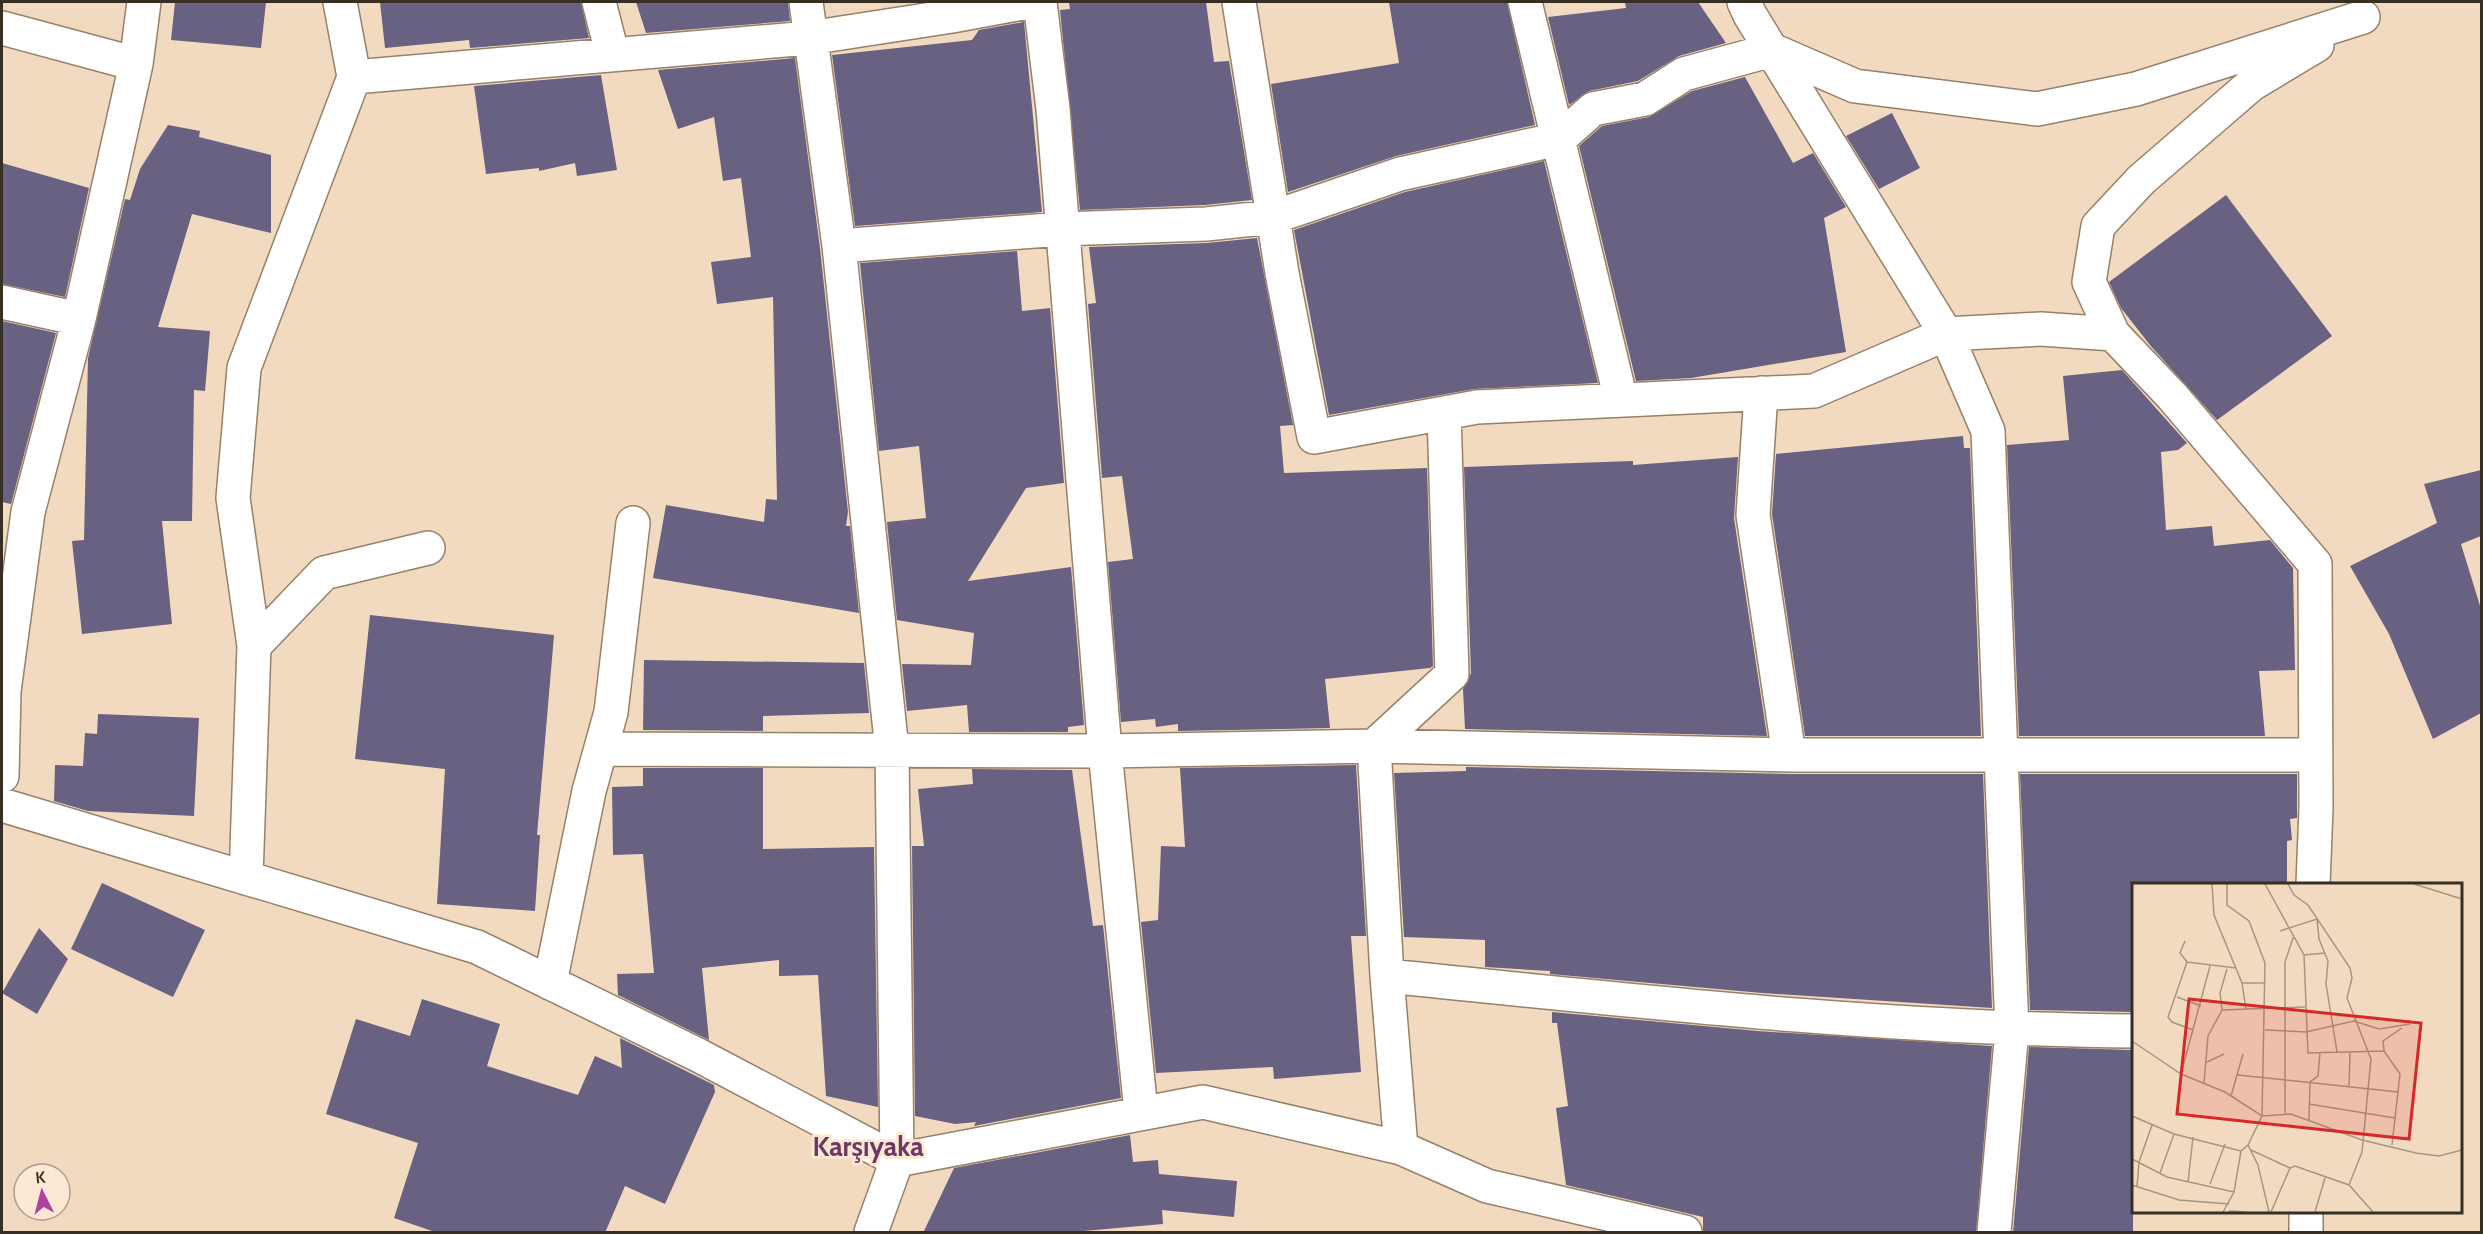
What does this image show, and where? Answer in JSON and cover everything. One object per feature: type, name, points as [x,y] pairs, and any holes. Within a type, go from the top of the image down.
[{"type":"street","points":[[2,776],[4,691],[28,512],[79,320],[136,64],[144,2]]},
{"type":"street","points":[[246,878],[254,646],[233,498],[244,368],[354,77],[340,2]]},
{"type":"street","points":[[599,2],[612,53]]},
{"type":"street","points":[[806,2],[809,38],[839,246],[892,750],[897,1160],[871,1233]]},
{"type":"street","points":[[354,77],[612,53],[809,38],[1028,2]]},
{"type":"street","points":[[1040,2],[1053,109],[1060,229],[1105,751],[1141,1113]]},
{"type":"street","points":[[1239,2],[1274,217],[1314,437],[1477,407],[1814,391],[1946,334],[2042,329],[2113,334]]},
{"type":"street","points":[[1525,2],[1621,400]]},
{"type":"street","points":[[1744,2],[1946,334],[1988,430],[2012,1030],[1994,1233]]},
{"type":"street","points":[[839,246],[1060,229],[1206,224],[1274,217],[1400,174],[1559,139],[1593,109],[1645,99],[1684,74],[1772,50],[1855,86],[2037,109],[2136,89],[2364,17],[2253,84],[2141,180],[2098,226],[2089,282],[2113,334],[2172,396],[2315,564],[2316,808],[2313,883]]},
{"type":"street","points":[[2,28],[136,64]]},
{"type":"street","points":[[2,302],[79,320]]},
{"type":"street","points":[[1761,393],[1753,515],[1789,754]]},
{"type":"street","points":[[1374,746],[1452,674],[1444,413]]},
{"type":"street","points":[[550,983],[589,791],[611,712],[633,523]]},
{"type":"street","points":[[254,646],[324,573],[428,548]]},
{"type":"street","points":[[601,749],[1105,751],[1374,746],[1789,754],[2314,755]]},
{"type":"street","points":[[1374,746],[1387,976],[1401,1148]]},
{"type":"street","points":[[2,805],[477,947],[698,1055],[897,1160],[1203,1102],[1401,1148],[1487,1186],[1686,1233]]},
{"type":"street","points":[[1387,976],[1757,1012],[2012,1030],[2132,1031]]},
{"type":"street","points":[[2306,1213],[2306,1233]]},
{"type":"building","points":[[175,2],[266,2],[261,48],[171,40]]},
{"type":"building","points":[[380,2],[581,2],[589,38],[470,48],[469,40],[385,48]]},
{"type":"building","points":[[636,2],[788,2],[790,21],[646,33]]},
{"type":"building","points":[[1069,2],[1206,2],[1214,62],[1229,61],[1252,200],[1205,205],[1080,210],[1060,10],[1070,9]]},
{"type":"building","points":[[1389,2],[1507,2],[1535,125],[1396,156],[1288,192],[1271,84],[1399,63]]},
{"type":"building","points":[[1625,2],[1698,2],[1726,43],[1679,56],[1638,81],[1589,91],[1569,105],[1548,17],[1626,8]]},
{"type":"building","points":[[1024,22],[1042,212],[855,226],[832,55],[972,40],[979,30]]},
{"type":"building","points":[[795,58],[820,248],[848,512],[846,526],[850,526],[859,613],[653,578],[666,505],[764,522],[766,499],[777,500],[773,297],[717,304],[711,262],[751,257],[741,178],[723,181],[714,117],[678,129],[658,70]]},
{"type":"building","points":[[601,75],[617,170],[577,176],[575,163],[539,171],[539,168],[486,174],[474,86]]},
{"type":"building","points":[[1745,77],[1793,163],[1813,153],[1846,207],[1824,218],[1846,352],[1691,378],[1636,381],[1579,146],[1602,126],[1649,117],[1692,91]]},
{"type":"building","points":[[1892,113],[1920,168],[1879,189],[1846,136]]},
{"type":"building","points":[[168,125],[200,131],[199,137],[271,155],[271,233],[192,214],[158,327],[210,331],[205,391],[194,390],[192,521],[162,521],[172,624],[82,634],[72,541],[84,540],[88,358],[125,199],[130,200],[140,169]]},
{"type":"building","points":[[1544,161],[1598,383],[1474,389],[1329,415],[1294,230],[1405,192]]},
{"type":"building","points":[[2,163],[89,188],[65,297],[2,284]]},
{"type":"building","points":[[2226,195],[2332,336],[2217,420],[2150,345],[2121,308],[2109,282]]},
{"type":"building","points":[[1257,238],[1293,425],[1280,426],[1284,473],[1427,468],[1433,666],[1325,679],[1330,728],[1178,731],[1178,724],[1156,727],[1155,719],[1121,722],[1108,562],[1133,559],[1122,476],[1102,478],[1088,304],[1096,303],[1089,247],[1207,243]]},
{"type":"building","points":[[1017,251],[1022,311],[1050,308],[1064,483],[1026,488],[968,581],[1071,567],[1084,725],[1068,727],[1068,732],[969,732],[967,705],[907,711],[902,664],[971,665],[974,633],[897,620],[887,522],[926,518],[919,446],[879,451],[860,263]]},
{"type":"building","points":[[2,321],[56,333],[11,504],[2,502]]},
{"type":"building","points":[[2122,370],[2187,443],[2178,450],[2161,452],[2166,530],[2212,526],[2214,546],[2270,540],[2293,568],[2295,670],[2259,671],[2265,736],[2019,736],[2007,445],[2069,440],[2063,376]]},
{"type":"building","points":[[1963,436],[1964,448],[1970,448],[1981,736],[1805,736],[1772,514],[1776,454]]},
{"type":"building","points":[[1738,457],[1734,518],[1767,736],[1465,729],[1463,689],[1471,673],[1464,467],[1633,461],[1633,465]]},
{"type":"building","points":[[2481,470],[2481,536],[2461,544],[2481,609],[2481,713],[2433,739],[2389,634],[2350,566],[2437,523],[2424,484]]},
{"type":"building","points":[[370,615],[554,635],[537,835],[540,835],[535,911],[437,904],[445,769],[355,759]]},
{"type":"building","points":[[644,660],[864,663],[869,713],[763,716],[763,731],[643,730]]},
{"type":"building","points":[[98,714],[199,718],[194,816],[88,811],[54,801],[55,765],[83,766],[85,733],[97,734]]},
{"type":"building","points":[[1356,765],[1366,936],[1351,936],[1361,1072],[1274,1079],[1273,1067],[1156,1073],[1141,922],[1158,920],[1161,846],[1185,847],[1180,768]]},
{"type":"building","points":[[1466,767],[1789,774],[1983,774],[1992,1008],[1762,993],[1550,974],[1550,971],[1485,967],[1485,940],[1404,937],[1394,773],[1466,771]]},
{"type":"building","points":[[643,768],[763,768],[763,849],[874,847],[878,1107],[826,1096],[818,975],[779,976],[779,960],[702,968],[709,1040],[618,995],[617,974],[654,973],[643,854],[613,855],[612,787],[643,786]]},
{"type":"building","points":[[972,769],[1072,770],[1093,926],[1103,925],[1121,1098],[974,1126],[976,1122],[955,1124],[915,1116],[912,846],[924,846],[918,789],[973,784]]},
{"type":"building","points":[[2020,774],[2297,774],[2297,818],[2290,819],[2292,840],[2287,841],[2287,883],[2132,883],[2132,1012],[2030,1010]]},
{"type":"building","points":[[102,883],[205,930],[173,997],[71,949]]},
{"type":"building","points":[[39,928],[68,959],[37,1014],[2,993]]},
{"type":"building","points":[[422,999],[500,1024],[487,1066],[578,1095],[595,1056],[622,1068],[620,1038],[714,1085],[715,1092],[665,1204],[625,1186],[605,1233],[438,1233],[394,1218],[418,1143],[326,1114],[356,1019],[410,1036]]},
{"type":"building","points":[[1552,1012],[1758,1031],[1992,1046],[1976,1233],[1703,1231],[1703,1217],[1566,1185],[1556,1108],[1568,1106],[1557,1023],[1552,1023]]},
{"type":"building","points":[[2029,1047],[2132,1050],[2133,1233],[2013,1233]]},
{"type":"building","points":[[1130,1135],[1133,1162],[1158,1160],[1159,1174],[1237,1181],[1234,1217],[1162,1210],[1163,1224],[1061,1233],[923,1233],[954,1168]]},
{"type":"district","name":"Karşıyaka","points":[[868,1146]]}]
